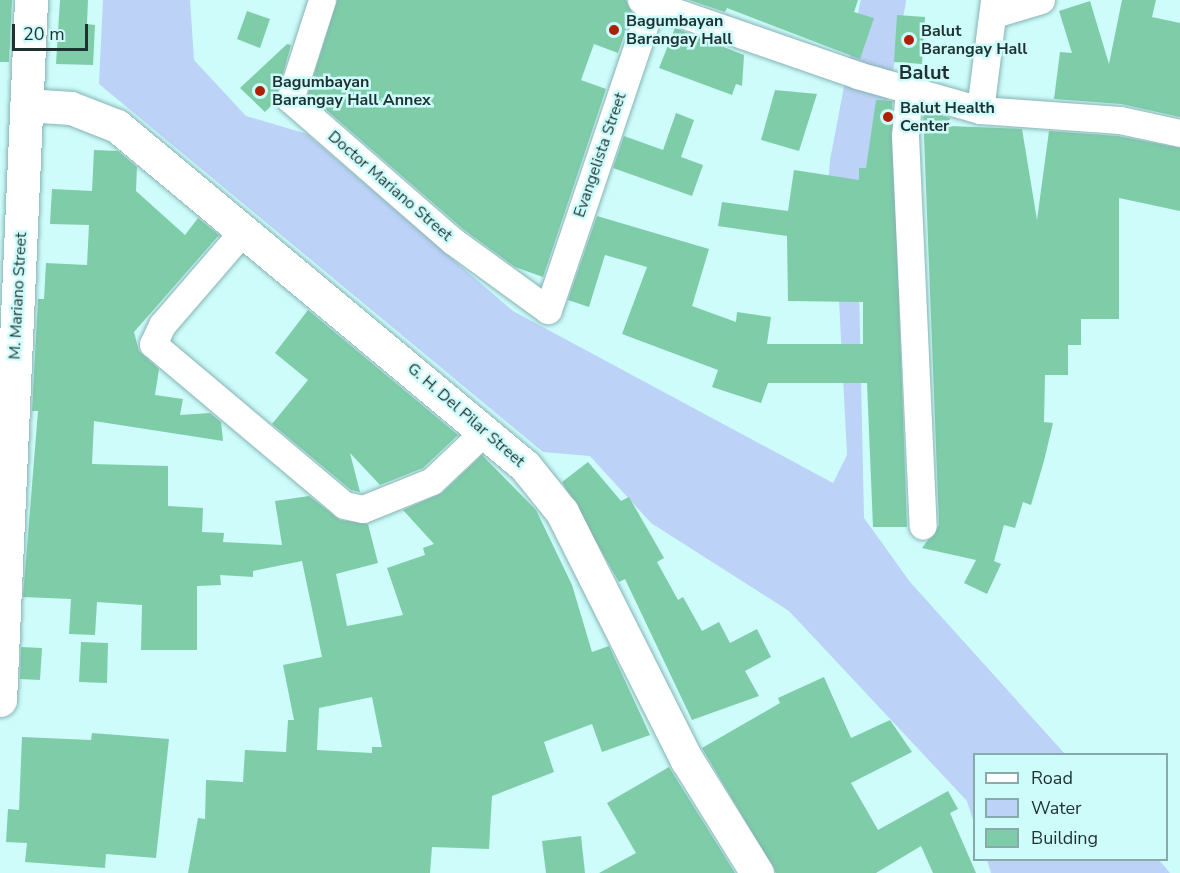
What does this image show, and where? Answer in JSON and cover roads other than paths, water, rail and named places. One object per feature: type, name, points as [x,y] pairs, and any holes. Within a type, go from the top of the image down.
[{"type":"street","name":"M. Mariano Street","points":[[0,700],[31,0]]},
{"type":"street","name":"Doctor Mariano Street","points":[[322,0],[290,99],[453,241],[548,310]]},
{"type":"street","points":[[980,110],[994,7],[1041,0]]},
{"type":"street","name":"Evangelista Street","points":[[548,310],[648,1]]},
{"type":"street","points":[[648,1],[870,78],[980,110],[1120,120],[1180,133]]},
{"type":"street","points":[[909,90],[905,136],[923,526]]},
{"type":"street","name":"G. H. Del Pilar Street","points":[[26,105],[71,108],[117,126],[486,430],[562,512],[687,760],[757,873]]},
{"type":"street","points":[[244,231],[162,325],[153,344],[344,505],[363,509],[432,481],[486,430]]},
{"type":"water","points":[[103,0],[190,0],[194,60],[246,116],[307,134],[513,311],[833,483],[847,455],[836,241],[858,242],[864,518],[910,582],[1064,753],[973,753],[973,820],[967,801],[789,611],[651,523],[590,456],[543,452],[99,84]]},
{"type":"water","points":[[987,861],[1160,861],[1170,873],[991,873]]},
{"type":"waterway","points":[[845,239],[852,162],[883,0]]},
{"type":"place","name":"Bagumbayan Barangay Hall","points":[[614,30]]},
{"type":"place","name":"Balut Barangay Hall","points":[[909,40]]},
{"type":"place","name":"Bagumbayan Barangay Hall Annex","points":[[260,91]]},
{"type":"place","name":"Balut Health Center","points":[[888,117]]},
{"type":"district","name":"Balut","points":[[924,72]]}]
